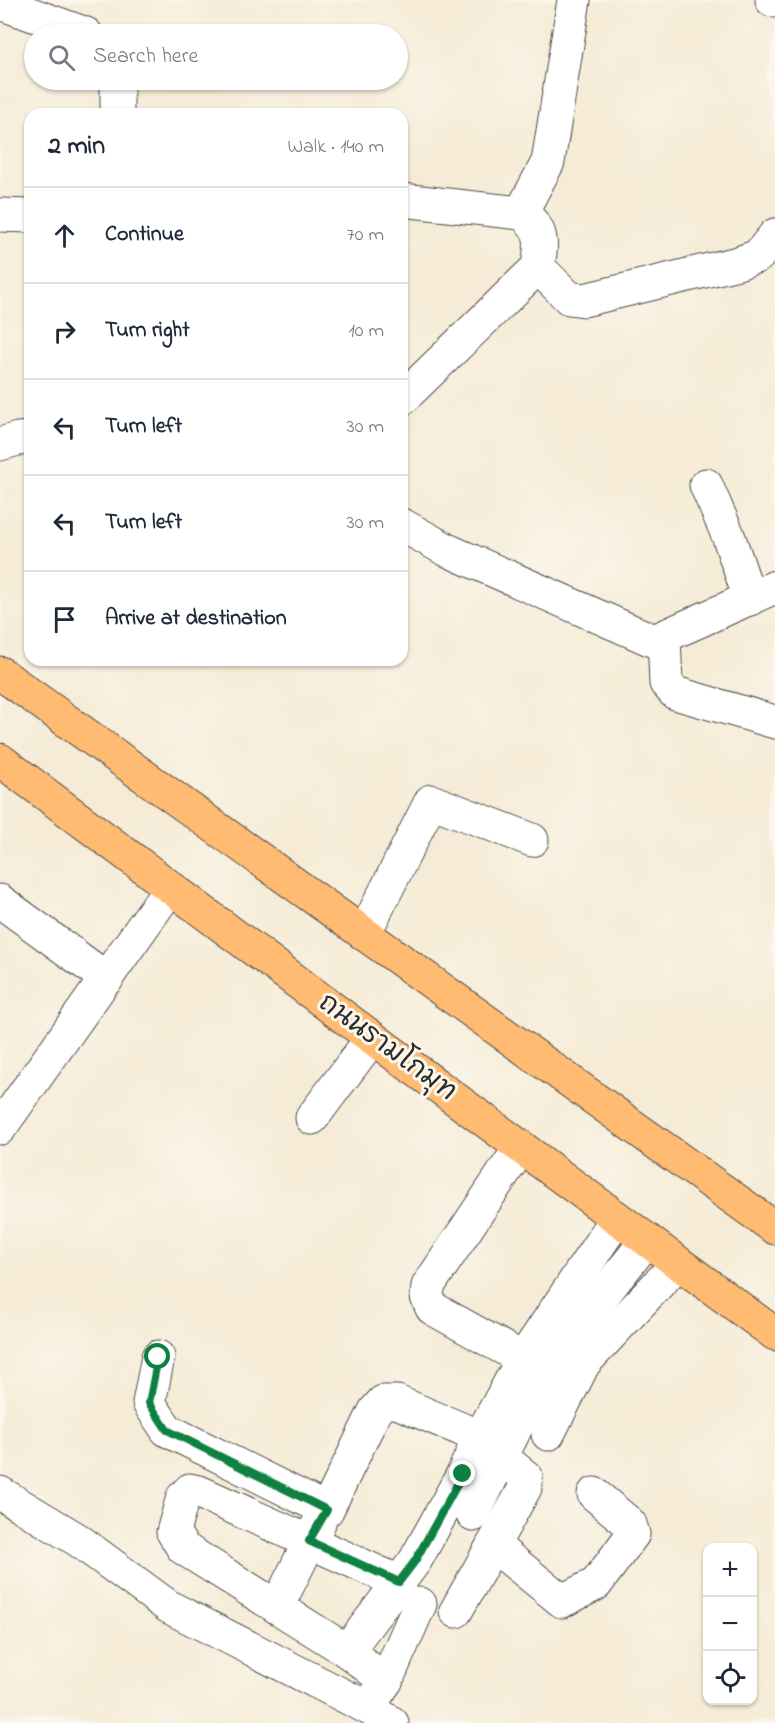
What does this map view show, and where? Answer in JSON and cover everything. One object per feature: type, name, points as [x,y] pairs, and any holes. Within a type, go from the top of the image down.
[{"type":"highway","points":[[0,673],[775,1228]]},
{"type":"highway","name":"ถนนรามโกมุท","points":[[0,760],[372,1038],[775,1334]]},
{"type":"street","points":[[521,213],[548,162],[574,0]]},
{"type":"street","points":[[12,4],[61,24]]},
{"type":"street","points":[[117,90],[117,108]]},
{"type":"street","points":[[408,201],[521,213],[532,220],[542,239],[538,267],[408,393]]},
{"type":"street","points":[[0,215],[24,216]]},
{"type":"street","points":[[538,267],[569,298],[584,300],[738,263],[758,256],[775,235]]},
{"type":"street","points":[[0,444],[24,438]]},
{"type":"street","points":[[408,528],[447,550],[654,640],[762,593],[728,536],[706,485]]},
{"type":"street","points":[[664,637],[666,683],[675,693],[775,722]]},
{"type":"street","points":[[364,934],[430,801],[532,840]]},
{"type":"street","points":[[1,1125],[170,888]]},
{"type":"street","points":[[0,900],[107,979]]},
{"type":"street","points":[[312,1118],[372,1038]]},
{"type":"street","points":[[521,1147],[428,1286],[427,1297],[432,1308],[523,1359]]},
{"type":"street","points":[[473,1515],[490,1447],[523,1359],[617,1218]]},
{"type":"street","points":[[0,1492],[78,1540],[169,1607],[380,1716],[386,1681],[415,1561],[463,1474],[525,1409],[575,1330],[647,1240]]},
{"type":"street","points":[[548,1434],[584,1363],[678,1263]]},
{"type":"street","points":[[158,1357],[149,1403],[167,1430],[327,1510]]},
{"type":"street","points":[[277,1607],[375,1411],[382,1402],[397,1402],[490,1447],[526,1477],[525,1488],[456,1611]]},
{"type":"street","points":[[386,1681],[347,1651],[183,1548],[173,1532],[183,1497],[190,1490],[200,1492],[309,1541],[409,1593]]},
{"type":"street","points":[[493,1545],[562,1601],[596,1584],[633,1534],[630,1524],[594,1494]]},
{"type":"street","points":[[347,1651],[409,1593]]},
{"type":"route","points":[[158,1357],[149,1403],[167,1430],[327,1510],[309,1541],[399,1582],[415,1561],[463,1474]]}]
